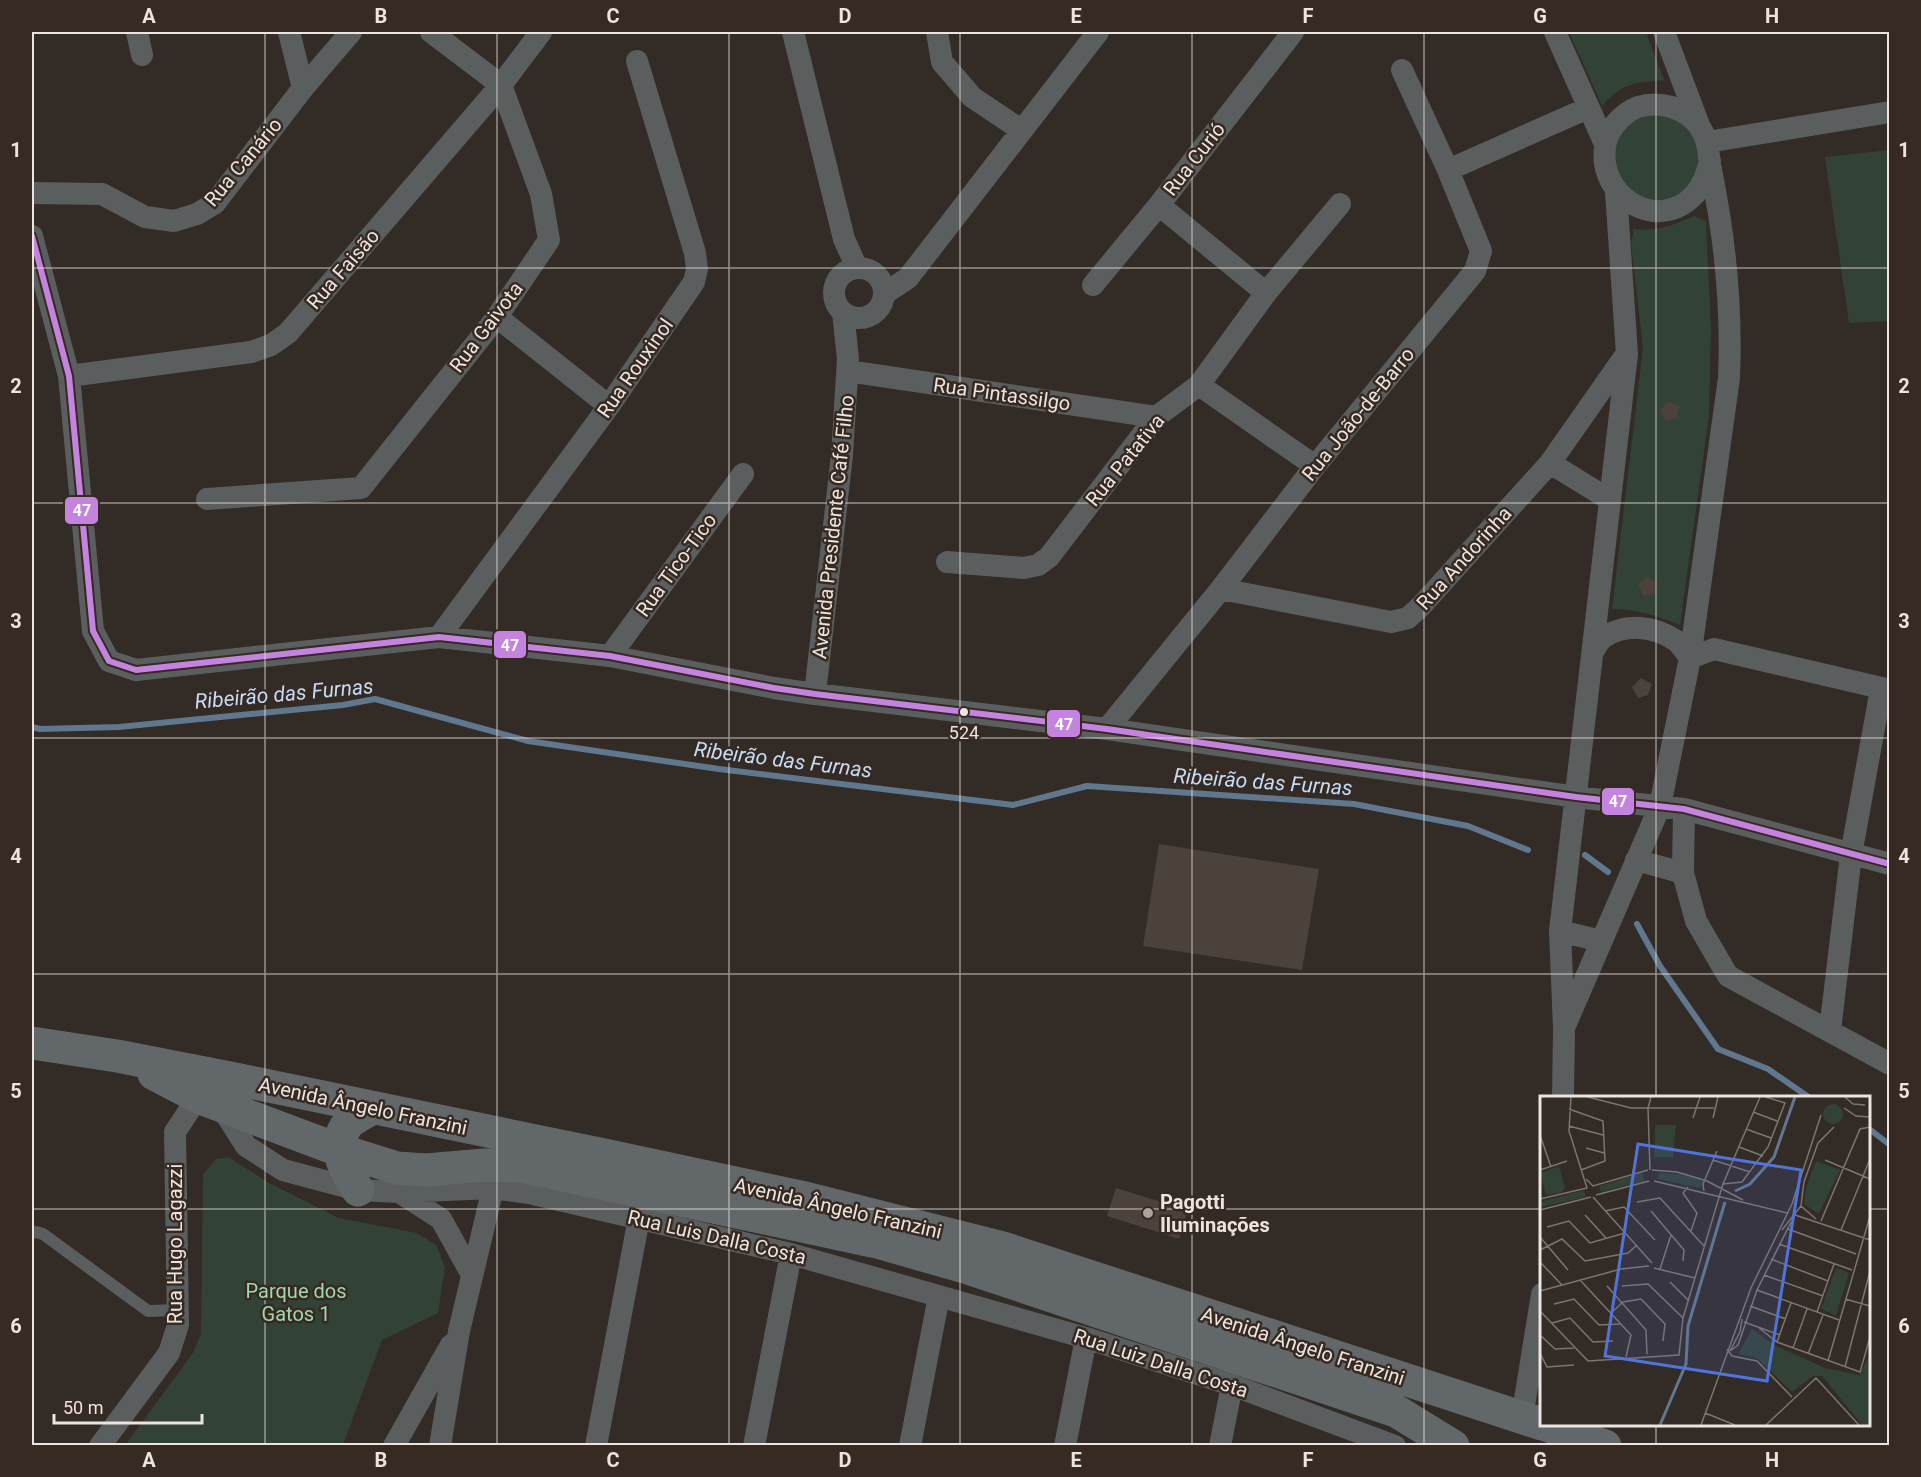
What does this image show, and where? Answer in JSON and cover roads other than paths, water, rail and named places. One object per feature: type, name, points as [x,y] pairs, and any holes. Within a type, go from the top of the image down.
[{"type":"main road","name":"Avenida Ângelo Franzini","points":[[32,1043],[117,1056],[215,1093],[339,1150],[397,1168],[426,1170],[521,1166],[878,1242],[968,1268],[1396,1411],[1453,1446]]},
{"type":"main road","name":"Avenida Ângelo Franzini","points":[[215,1093],[372,1108],[805,1198],[1003,1248],[1535,1422]]},
{"type":"main road","points":[[358,1190],[345,1170],[339,1150],[345,1127],[372,1108]]},
{"type":"main road","name":"Avenida Ângelo Franzini","points":[[1547,1426],[1605,1446]]},
{"type":"street","points":[[136,32],[142,56]]},
{"type":"street","points":[[289,32],[303,88]]},
{"type":"street","name":"Rua Canário","points":[[32,193],[102,194],[145,217],[174,221],[197,214],[215,203],[303,88],[351,32]]},
{"type":"street","points":[[431,32],[501,85]]},
{"type":"street","name":"Rua Faisão","points":[[69,376],[251,352],[271,345],[288,333],[501,85],[541,32]]},
{"type":"street","points":[[793,32],[844,239],[864,269],[881,280],[884,294],[879,309],[872,315],[857,318],[843,312],[834,298],[844,239]]},
{"type":"street","points":[[937,32],[942,62],[972,97],[1021,130]]},
{"type":"street","points":[[884,294],[908,278],[1098,32]]},
{"type":"street","name":"Rua Curió","points":[[1093,285],[1159,205],[1293,32]]},
{"type":"street","points":[[1555,32],[1605,144]]},
{"type":"street","points":[[1564,1028],[1660,806],[1690,658],[1729,378],[1731,339],[1720,213],[1705,143],[1664,32]]},
{"type":"street","name":"Rua Rouxinol","points":[[439,638],[609,406],[694,282],[697,268],[695,253],[637,61]]},
{"type":"street","name":"Rua João-de-Barro","points":[[1107,729],[1221,589],[1315,466],[1475,271],[1480,251],[1449,170],[1402,70]]},
{"type":"street","name":"Rua Gaivota","points":[[207,499],[361,489],[497,317],[549,240],[541,194],[501,85]]},
{"type":"street","points":[[1654,104],[1671,106],[1687,114],[1705,143],[1705,178],[1696,194],[1681,205],[1664,210],[1646,210],[1629,203],[1616,192],[1608,178],[1604,161],[1605,144],[1612,129],[1623,116],[1638,107],[1654,104]]},
{"type":"street","points":[[1449,170],[1588,108]]},
{"type":"street","points":[[1705,143],[1890,112]]},
{"type":"street","points":[[1563,1096],[1564,1028],[1560,932],[1627,354],[1616,192]]},
{"type":"street","name":"Rua Patativa","points":[[947,562],[1024,568],[1038,565],[1049,557],[1156,417],[1199,385],[1266,293],[1340,204]]},
{"type":"street","points":[[1159,205],[1266,293]]},
{"type":"street","points":[[32,236],[69,376],[93,631],[109,661],[136,670],[439,638],[610,656],[815,694],[1107,729],[1576,797],[1684,809],[1890,864]]},
{"type":"street","points":[[834,289],[842,274],[849,270],[864,269],[908,278]]},
{"type":"street","name":"Avenida Presidente Café Filho","points":[[815,694],[842,455],[848,365],[843,312]]},
{"type":"street","name":"Avenida Presidente Café Filho","points":[[848,365],[872,315]]},
{"type":"street","points":[[497,317],[609,406]]},
{"type":"street","name":"Rua Andorinha","points":[[1221,589],[1391,622],[1408,618],[1550,463],[1627,354]]},
{"type":"street","name":"Rua Pintassilgo","points":[[848,365],[1156,417]]},
{"type":"street","points":[[1199,385],[1315,466]]},
{"type":"street","points":[[1550,463],[1610,500]]},
{"type":"street","name":"Rua Tico-Tico","points":[[610,656],[743,474]]},
{"type":"street","points":[[1593,652],[1602,638],[1620,630],[1638,627],[1656,630],[1677,641],[1690,658]]},
{"type":"street","points":[[1690,658],[1714,649],[1885,689],[1851,855],[1830,1030]]},
{"type":"street","points":[[1684,809],[1683,873],[1696,921],[1728,976],[1890,1064]]},
{"type":"street","points":[[1636,860],[1683,873]]},
{"type":"street","points":[[1560,932],[1600,941]]},
{"type":"street","name":"Rua Luis Dalla Costa","points":[[215,1093],[246,1146],[282,1170],[358,1190],[399,1192],[493,1188],[529,1192],[791,1254],[939,1296]]},
{"type":"street","name":"Rua Hugo Lagazzi","points":[[100,1446],[169,1353],[178,1325],[175,1132],[215,1093]]},
{"type":"street","points":[[440,1446],[459,1331],[493,1188]]},
{"type":"street","points":[[399,1192],[441,1220],[472,1275]]},
{"type":"street","points":[[596,1446],[639,1218]]},
{"type":"street","points":[[754,1446],[791,1254]]},
{"type":"street","points":[[910,1446],[939,1296]]},
{"type":"street","name":"Rua Luiz Dalla Costa","points":[[939,1296],[1086,1338],[1232,1385],[1384,1444]]},
{"type":"street","points":[[1535,1422],[1535,1375],[1540,1317]]},
{"type":"street","points":[[394,1446],[459,1331]]},
{"type":"street","points":[[1065,1446],[1086,1338]]},
{"type":"street","points":[[1220,1446],[1232,1385]]},
{"type":"lane","points":[[32,1233],[43,1234],[148,1311],[178,1310]]},
{"type":"waterway","name":"Ribeirão das Furnas","points":[[32,727],[40,729],[119,727],[343,705],[375,699],[528,741],[719,769],[1013,805],[1087,786],[1354,804],[1468,826],[1528,850]]},
{"type":"waterway","name":"Ribeirão das Furnas","points":[[1585,855],[1608,872]]},
{"type":"waterway","name":"Ribeirão das Furnas","points":[[1637,924],[1660,966],[1718,1049],[1768,1069],[1807,1096]]},
{"type":"waterway","name":"Ribeirão das Furnas","points":[[1870,1130],[1890,1145]]},
{"type":"place","name":"524","points":[[964,712]]},
{"type":"place","name":"Pagotti Iluminações","points":[[1148,1213]]},
{"type":"park label","name":"Parque dos Gatos 1","points":[[296,1302]]}]
